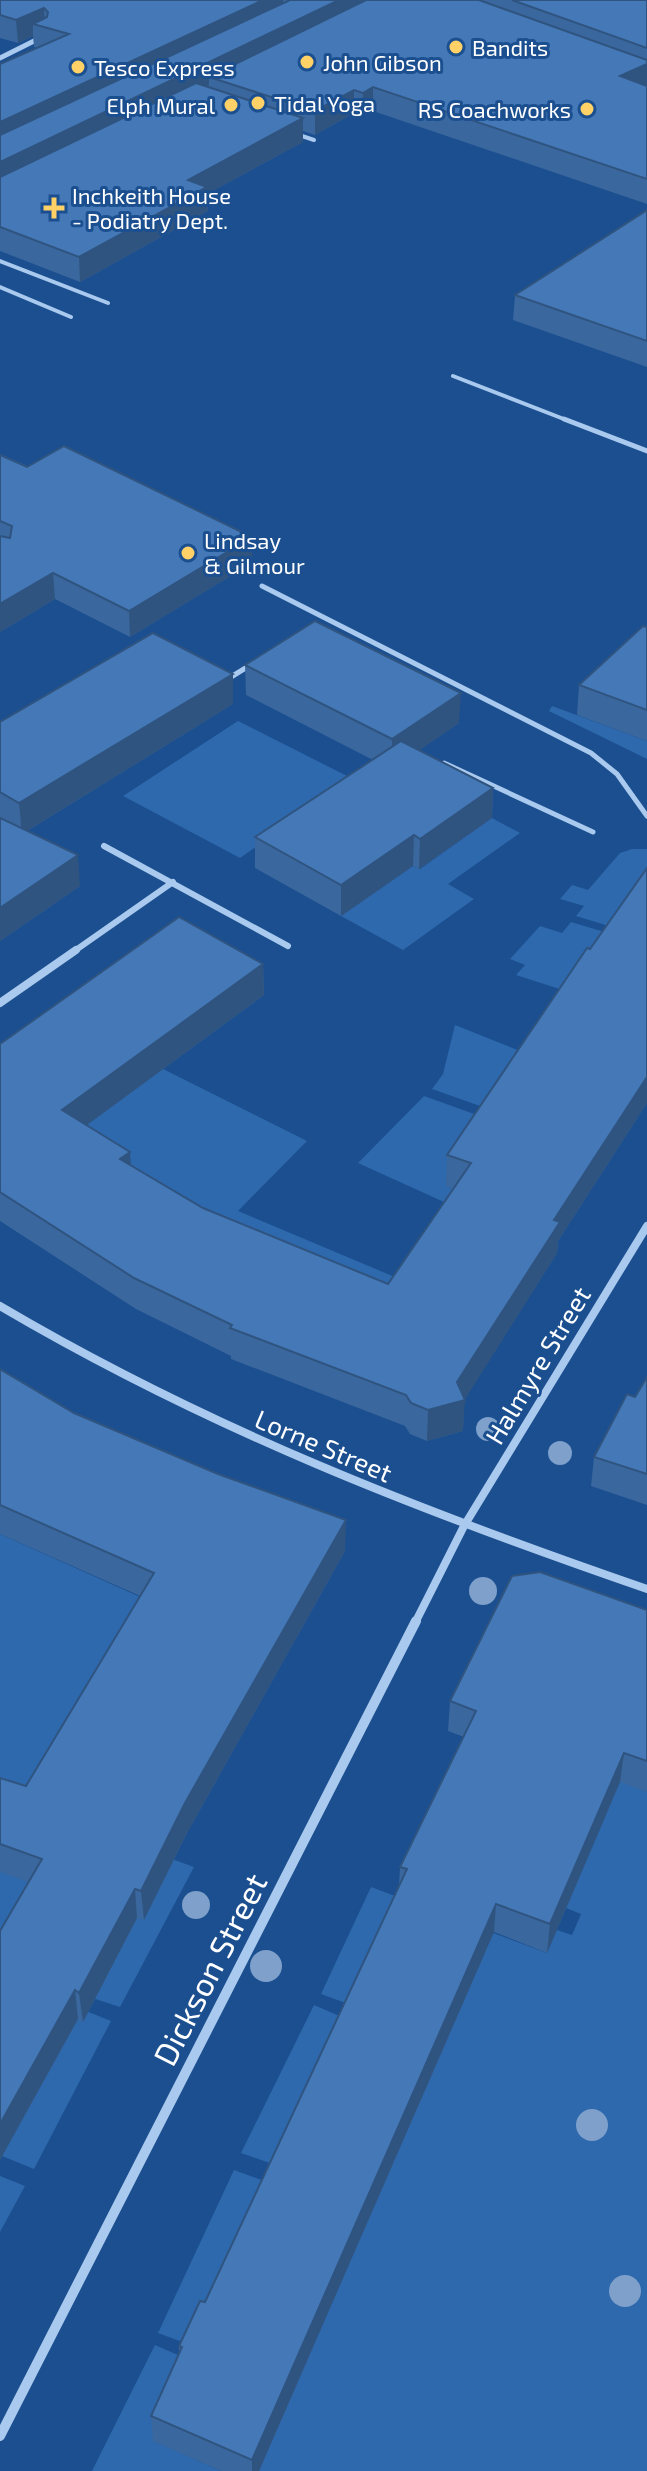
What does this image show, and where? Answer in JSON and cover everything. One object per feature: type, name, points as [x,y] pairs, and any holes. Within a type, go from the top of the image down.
[{"type":"street","points":[[1,58],[44,36]]},
{"type":"street","points":[[104,846],[288,946]]},
{"type":"street","points":[[0,1003],[173,882]]},
{"type":"street","name":"Halmyre Street","points":[[464,1526],[647,1226]]},
{"type":"street","name":"Lorne Street","points":[[0,1306],[112,1370],[246,1437],[464,1526],[647,1589]]},
{"type":"street","name":"Dickson Street","points":[[0,2436],[464,1526]]},
{"type":"lane","points":[[286,131],[314,140]]},
{"type":"lane","points":[[0,261],[108,303]]},
{"type":"lane","points":[[0,287],[71,317]]},
{"type":"lane","points":[[453,376],[647,451]]},
{"type":"lane","points":[[262,586],[591,753],[617,774],[647,816]]},
{"type":"lane","points":[[314,626],[326,618]]},
{"type":"lane","points":[[231,677],[255,662]]},
{"type":"lane","points":[[444,763],[593,832]]},
{"type":"shaded area","points":[[552,706],[647,741],[647,759],[549,711]]},
{"type":"shaded area","points":[[238,721],[353,779],[240,858],[123,796]]},
{"type":"shaded area","points":[[492,818],[520,833],[448,884],[474,899],[403,950],[341,916],[413,866],[420,869]]},
{"type":"shaded area","points":[[647,849],[647,891],[622,930],[576,916],[584,906],[560,899],[572,885],[588,890],[620,853]]},
{"type":"shaded area","points":[[571,922],[618,936],[578,995],[516,975],[525,965],[510,959],[540,926],[562,933]]},
{"type":"shaded area","points":[[455,1025],[535,1057],[497,1112],[432,1089],[443,1074]]},
{"type":"shaded area","points":[[163,1069],[307,1141],[238,1211],[409,1283],[383,1322],[65,1141]]},
{"type":"shaded area","points":[[424,1096],[491,1120],[446,1186],[566,1228],[552,1251],[358,1163]]},
{"type":"shaded area","points":[[0,1534],[149,1601],[172,1859],[194,1867],[120,2007],[0,1968]]},
{"type":"shaded area","points":[[584,1754],[647,1792],[647,2471],[259,2471],[351,2005],[321,1994],[371,1887],[547,1953],[557,1930],[572,1935],[581,1914],[566,1908],[605,1817]]},
{"type":"shaded area","points":[[314,2005],[344,2018],[281,2167],[241,2153]]},
{"type":"shaded area","points":[[86,2011],[111,2021],[34,2169],[2,2156],[77,2019]]},
{"type":"shaded area","points":[[234,2170],[273,2184],[193,2346],[158,2333]]},
{"type":"shaded area","points":[[0,2176],[25,2186],[0,2232]]},
{"type":"shaded area","points":[[155,2345],[187,2359],[154,2441],[221,2471],[92,2471]]},
{"type":"building","points":[[0,0],[263,0],[0,122],[0,64],[69,34],[33,24],[47,17],[48,12],[44,8],[16,20],[0,15]]},
{"type":"building","points":[[290,0],[339,0],[0,162],[0,135]]},
{"type":"building","points":[[366,0],[479,0],[647,60],[647,64],[620,76],[647,86],[647,179],[373,87],[363,93],[354,90],[315,111],[209,77]]},
{"type":"building","points":[[512,0],[647,0],[647,48]]},
{"type":"building","points":[[196,83],[303,118],[188,180],[207,187],[79,257],[0,227],[0,177]]},
{"type":"building","points":[[647,210],[647,341],[515,295]]},
{"type":"building","points":[[64,446],[252,537],[129,611],[53,573],[0,604],[0,536],[10,538],[12,526],[0,521],[0,455],[27,467]]},
{"type":"building","points":[[315,621],[461,693],[392,739],[245,665]]},
{"type":"building","points":[[643,626],[647,627],[647,710],[579,685]]},
{"type":"building","points":[[153,633],[233,674],[19,803],[0,792],[0,722]]},
{"type":"building","points":[[401,741],[493,788],[420,839],[414,835],[341,885],[255,837]]},
{"type":"building","points":[[0,818],[78,855],[0,908]]},
{"type":"building","points":[[647,868],[647,1077],[554,1220],[560,1222],[457,1382],[465,1400],[428,1410],[411,1403],[406,1395],[230,1328],[232,1325],[134,1278],[0,1192],[0,1044],[179,917],[263,964],[62,1110],[130,1152],[120,1159],[203,1208],[388,1284],[471,1163],[447,1155],[587,948],[590,949]]},
{"type":"building","points":[[0,1369],[74,1413],[218,1474],[346,1520],[185,1803],[141,1891],[135,1889],[79,1993],[75,1990],[0,2124],[0,1931],[42,1859],[0,1844],[0,1778],[26,1786],[154,1573],[0,1505]]},
{"type":"building","points":[[647,1377],[647,1474],[594,1457],[627,1394],[635,1397]]},
{"type":"building","points":[[540,1572],[647,1610],[647,1761],[624,1753],[550,1924],[496,1904],[252,2460],[151,2416],[182,2347],[179,2346],[200,2301],[205,2302],[407,1869],[400,1867],[476,1711],[450,1701],[512,1576]]},
{"type":"place","name":"Bandits","points":[[456,47]]},
{"type":"place","name":"John Gibson","points":[[307,62]]},
{"type":"place","name":"Tesco Express","points":[[78,67]]},
{"type":"place","name":"Tidal Yoga","points":[[258,103]]},
{"type":"place","name":"Elph Mural","points":[[231,105]]},
{"type":"place","name":"RS Coachworks","points":[[587,109]]},
{"type":"place","name":"Inchkeith House - Podiatry Dept.","points":[[54,208]]},
{"type":"place","name":"Lindsay & Gilmour","points":[[188,553]]}]
